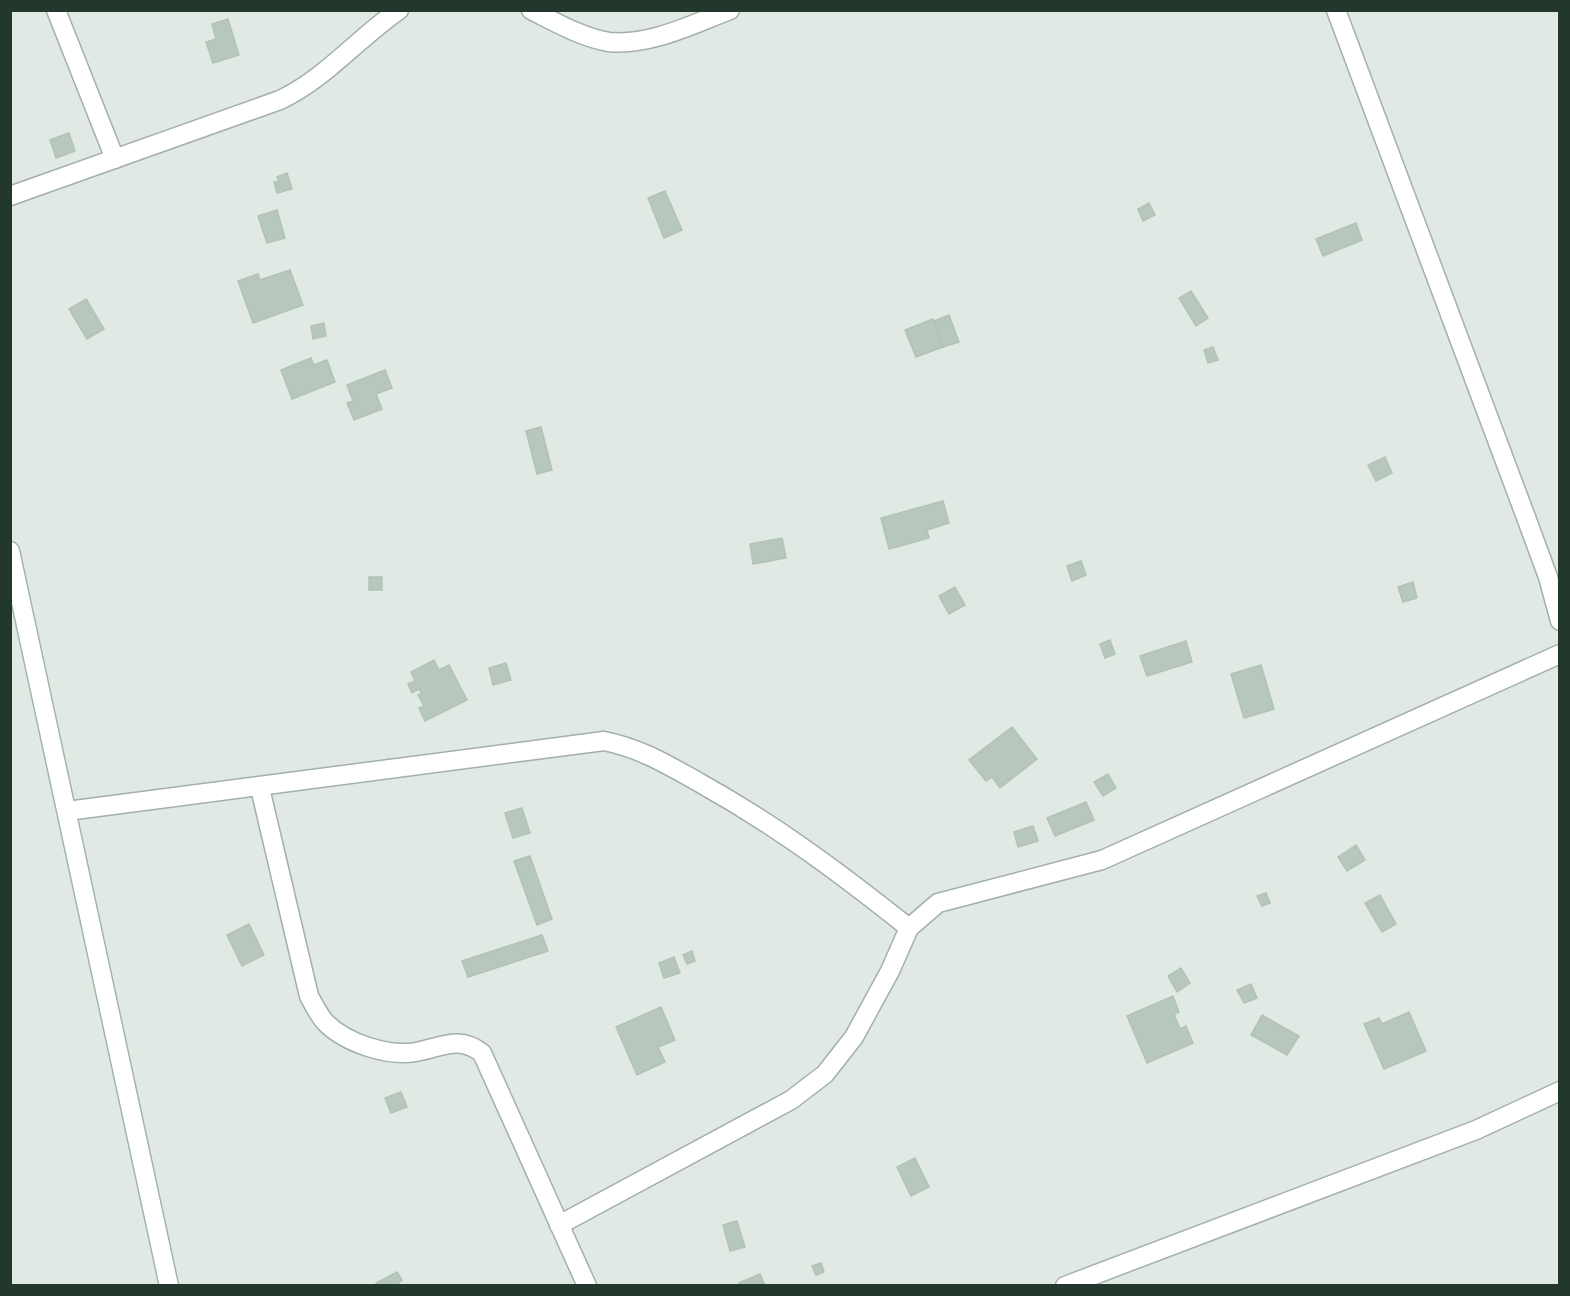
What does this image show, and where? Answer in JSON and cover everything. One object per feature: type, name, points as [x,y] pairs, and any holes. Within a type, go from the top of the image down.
[{"type":"street","points":[[56,10],[115,159]]},
{"type":"street","points":[[10,196],[303,90],[374,27],[399,10]]},
{"type":"street","points":[[531,10],[585,34],[607,41],[621,42],[670,32],[730,10]]},
{"type":"street","points":[[1336,10],[1548,577],[1560,621]]},
{"type":"street","points":[[10,550],[170,1286]]},
{"type":"street","points":[[559,1225],[791,1100],[825,1074],[854,1037],[890,970],[909,928],[938,903],[1101,860],[1560,654]]},
{"type":"street","points":[[67,812],[604,741],[644,752],[754,813],[819,857],[909,928]]},
{"type":"street","points":[[260,788],[309,996],[316,1010],[327,1024],[349,1040],[386,1051],[414,1053],[456,1043],[471,1044],[482,1053],[587,1286]]},
{"type":"street","points":[[1065,1286],[1476,1130],[1560,1091]]},
{"type":"building","points":[[228,19],[239,55],[213,63],[206,42],[216,39],[212,24]]},
{"type":"building","points":[[69,133],[75,151],[56,158],[50,140]]},
{"type":"building","points":[[287,173],[292,189],[277,193],[274,182],[279,181],[277,177]]},
{"type":"building","points":[[665,191],[682,230],[664,238],[648,198]]},
{"type":"building","points":[[1149,203],[1155,215],[1143,221],[1138,209]]},
{"type":"building","points":[[277,210],[285,238],[267,243],[258,216]]},
{"type":"building","points":[[1356,223],[1362,240],[1323,256],[1316,239]]},
{"type":"building","points":[[290,270],[303,305],[253,323],[238,281],[258,274],[260,280]]},
{"type":"building","points":[[1191,291],[1208,318],[1196,326],[1179,298]]},
{"type":"building","points":[[86,299],[104,329],[87,339],[69,309]]},
{"type":"building","points":[[949,315],[959,342],[943,347],[934,321]]},
{"type":"building","points":[[933,319],[943,347],[916,357],[905,330]]},
{"type":"building","points":[[324,323],[326,336],[313,339],[311,326]]},
{"type":"building","points":[[1213,347],[1218,360],[1208,363],[1204,350]]},
{"type":"building","points":[[311,358],[314,365],[327,360],[335,382],[292,399],[281,370]]},
{"type":"building","points":[[385,370],[392,388],[376,394],[382,409],[354,420],[347,403],[353,401],[347,385]]},
{"type":"building","points":[[541,427],[552,470],[537,474],[526,431]]},
{"type":"building","points":[[1385,457],[1392,473],[1376,481],[1368,465]]},
{"type":"building","points":[[943,501],[949,523],[927,530],[929,538],[889,549],[881,518]]},
{"type":"building","points":[[782,538],[786,558],[753,564],[750,544]]},
{"type":"building","points":[[1081,561],[1086,575],[1072,581],[1067,566]]},
{"type":"building","points":[[369,577],[382,577],[382,590],[369,590]]},
{"type":"building","points":[[1413,582],[1417,598],[1403,602],[1398,587]]},
{"type":"building","points":[[955,587],[965,605],[949,614],[939,596]]},
{"type":"building","points":[[1110,640],[1115,654],[1105,658],[1100,644]]},
{"type":"building","points":[[1186,641],[1192,662],[1147,676],[1140,656]]},
{"type":"building","points":[[434,660],[439,670],[449,665],[467,700],[425,721],[419,708],[424,706],[418,695],[422,694],[419,689],[412,693],[408,684],[415,681],[411,672]]},
{"type":"building","points":[[506,663],[511,680],[493,685],[489,668]]},
{"type":"building","points":[[1261,665],[1274,709],[1244,718],[1231,674]]},
{"type":"building","points":[[1012,727],[1037,759],[1000,788],[992,777],[986,781],[969,760]]},
{"type":"building","points":[[1108,774],[1116,788],[1103,796],[1094,782]]},
{"type":"building","points":[[1086,802],[1094,820],[1055,836],[1047,818]]},
{"type":"building","points":[[522,808],[530,833],[513,838],[505,813]]},
{"type":"building","points":[[1033,826],[1038,841],[1018,847],[1014,832]]},
{"type":"building","points":[[1356,845],[1365,860],[1347,871],[1338,857]]},
{"type":"building","points":[[530,856],[552,919],[537,925],[514,861]]},
{"type":"building","points":[[1266,893],[1270,903],[1262,906],[1257,896]]},
{"type":"building","points":[[1380,895],[1396,924],[1382,932],[1365,903]]},
{"type":"building","points":[[249,924],[264,955],[242,966],[227,935]]},
{"type":"building","points":[[542,935],[548,951],[468,977],[462,961]]},
{"type":"building","points":[[692,951],[695,961],[687,964],[683,955]]},
{"type":"building","points":[[674,957],[680,973],[664,978],[659,963]]},
{"type":"building","points":[[1181,968],[1190,983],[1177,992],[1168,976]]},
{"type":"building","points":[[1251,984],[1257,998],[1244,1003],[1237,990]]},
{"type":"building","points":[[1173,996],[1179,1012],[1174,1014],[1180,1029],[1186,1026],[1193,1043],[1147,1063],[1127,1016]]},
{"type":"building","points":[[661,1007],[675,1040],[658,1047],[665,1062],[637,1075],[616,1027]]},
{"type":"building","points":[[1409,1012],[1426,1051],[1384,1069],[1364,1024],[1379,1018],[1382,1024]]},
{"type":"building","points":[[1262,1015],[1299,1036],[1287,1055],[1251,1035]]},
{"type":"building","points":[[401,1092],[407,1107],[391,1113],[385,1098]]},
{"type":"building","points":[[915,1158],[929,1187],[911,1196],[897,1167]]},
{"type":"building","points":[[737,1221],[745,1247],[730,1251],[723,1225]]},
{"type":"building","points":[[821,1263],[824,1272],[816,1275],[812,1266]]},
{"type":"building","points":[[397,1272],[402,1280],[395,1286],[377,1286],[376,1283]]},
{"type":"building","points":[[760,1274],[765,1286],[740,1286],[739,1283]]}]
